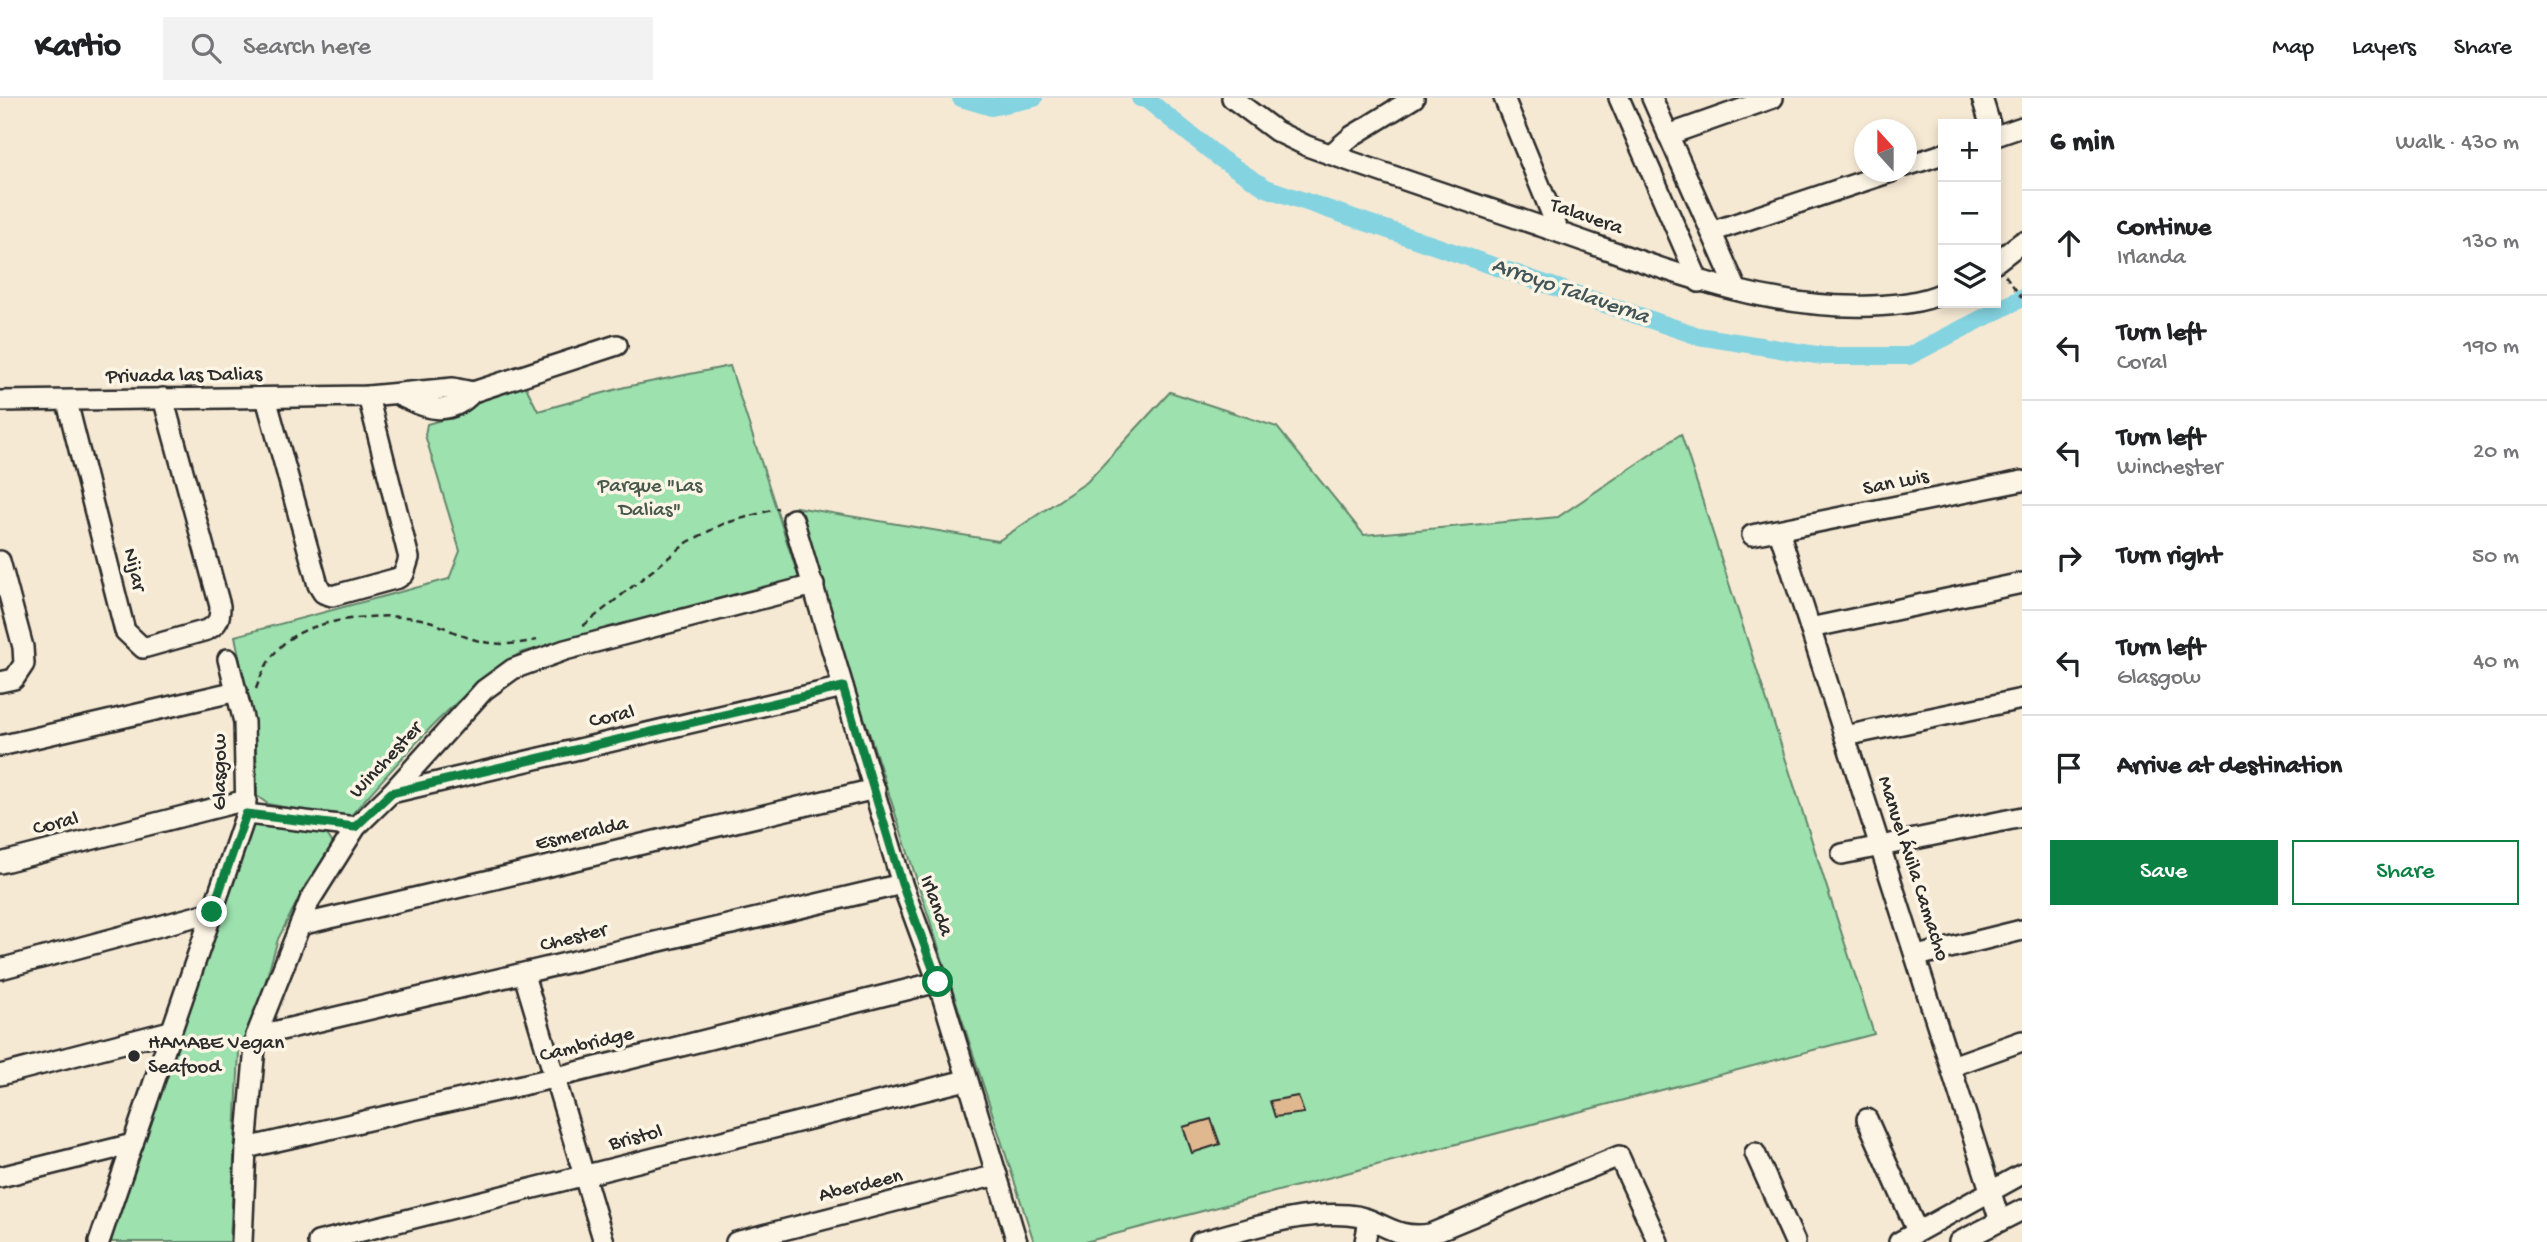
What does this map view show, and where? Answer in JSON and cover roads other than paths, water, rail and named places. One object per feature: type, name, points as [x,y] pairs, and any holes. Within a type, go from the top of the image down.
[{"type":"street","name":"Talavera","points":[[1232,98],[1276,131],[1331,154],[1699,282],[1799,304],[1845,307],[1892,305],[1938,295]]},
{"type":"street","points":[[1331,154],[1352,136],[1414,98]]},
{"type":"street","points":[[1504,98],[1559,232]]},
{"type":"street","points":[[1619,98],[1699,282]]},
{"type":"street","points":[[1652,98],[1737,290]]},
{"type":"street","points":[[1668,135],[1773,98]]},
{"type":"street","points":[[1982,98],[1988,119]]},
{"type":"street","points":[[2001,134],[2022,127]]},
{"type":"street","points":[[1917,162],[1938,156]]},
{"type":"street","points":[[1711,232],[1861,182]]},
{"type":"street","points":[[2001,258],[2022,242]]},
{"type":"street","points":[[266,398],[318,585],[323,593],[332,596],[398,578],[404,574],[409,558],[368,396],[453,388],[473,392],[617,345]]},
{"type":"street","name":"Privada las Dalias","points":[[1,400],[67,402],[368,396]]},
{"type":"street","name":"Nijar","points":[[67,402],[123,623],[130,638],[143,648],[208,630],[215,626],[220,618],[220,606],[163,398]]},
{"type":"street","name":"San Luis","points":[[1752,535],[2022,481]]},
{"type":"street","name":"Irlanda","points":[[793,519],[902,884],[938,982],[1017,1242]]},
{"type":"street","name":"Manuel Ávila Camacho","points":[[1779,531],[2000,1221]]},
{"type":"street","points":[[0,561],[23,647],[24,664],[14,679],[0,682]]},
{"type":"street","points":[[1810,628],[2022,583]]},
{"type":"street","name":"Winchester","points":[[242,1242],[246,1147],[256,1036],[300,925],[324,874],[355,827],[391,793],[484,690],[513,669],[565,650],[814,584]]},
{"type":"street","name":"Glasgow","points":[[99,1242],[246,807],[244,722],[228,659]]},
{"type":"street","name":"Coral","points":[[391,793],[843,687]]},
{"type":"street","points":[[0,746],[237,691]]},
{"type":"street","points":[[1845,736],[2022,699]]},
{"type":"street","name":"Esmeralda","points":[[300,925],[875,789]]},
{"type":"street","points":[[246,807],[355,827]]},
{"type":"street","name":"Coral","points":[[0,863],[246,807]]},
{"type":"street","points":[[1842,854],[2022,817]]},
{"type":"street","name":"Chester","points":[[256,1036],[902,884]]},
{"type":"street","points":[[0,969],[212,912]]},
{"type":"street","points":[[1917,957],[2022,930]]},
{"type":"street","points":[[524,975],[604,1242]]},
{"type":"street","name":"Cambridge","points":[[246,1147],[553,1078],[938,982]]},
{"type":"street","points":[[0,1075],[170,1031]]},
{"type":"street","points":[[1952,1066],[2022,1041]]},
{"type":"street","name":"Bristol","points":[[317,1242],[966,1080]]},
{"type":"street","points":[[1867,1119],[1917,1231]]},
{"type":"street","points":[[0,1177],[133,1144]]},
{"type":"street","points":[[1755,1153],[1796,1242]]},
{"type":"street","points":[[1199,1242],[1251,1235],[1325,1214],[1352,1215],[1369,1220],[1389,1237],[1430,1234],[1619,1156],[1658,1242]]},
{"type":"street","points":[[1899,1242],[2022,1174]]},
{"type":"street","name":"Aberdeen","points":[[736,1242],[997,1175]]},
{"type":"street","points":[[1955,1211],[1962,1241],[2022,1210]]},
{"type":"street","points":[[1365,1242],[1369,1220]]},
{"type":"waterway","name":"Arroyo Talaverna","points":[[961,98],[991,107],[1034,98]]},
{"type":"waterway","name":"Arroyo Talaverna","points":[[1140,98],[1146,99],[1221,159],[1266,188],[1698,336],[1823,356],[1909,356],[2022,298]]},
{"type":"place","name":"HAMABE Vegan Seafood","points":[[134,1056]]},
{"type":"park label","name":"Parque \"Las Dalias\"","points":[[650,499]]}]
